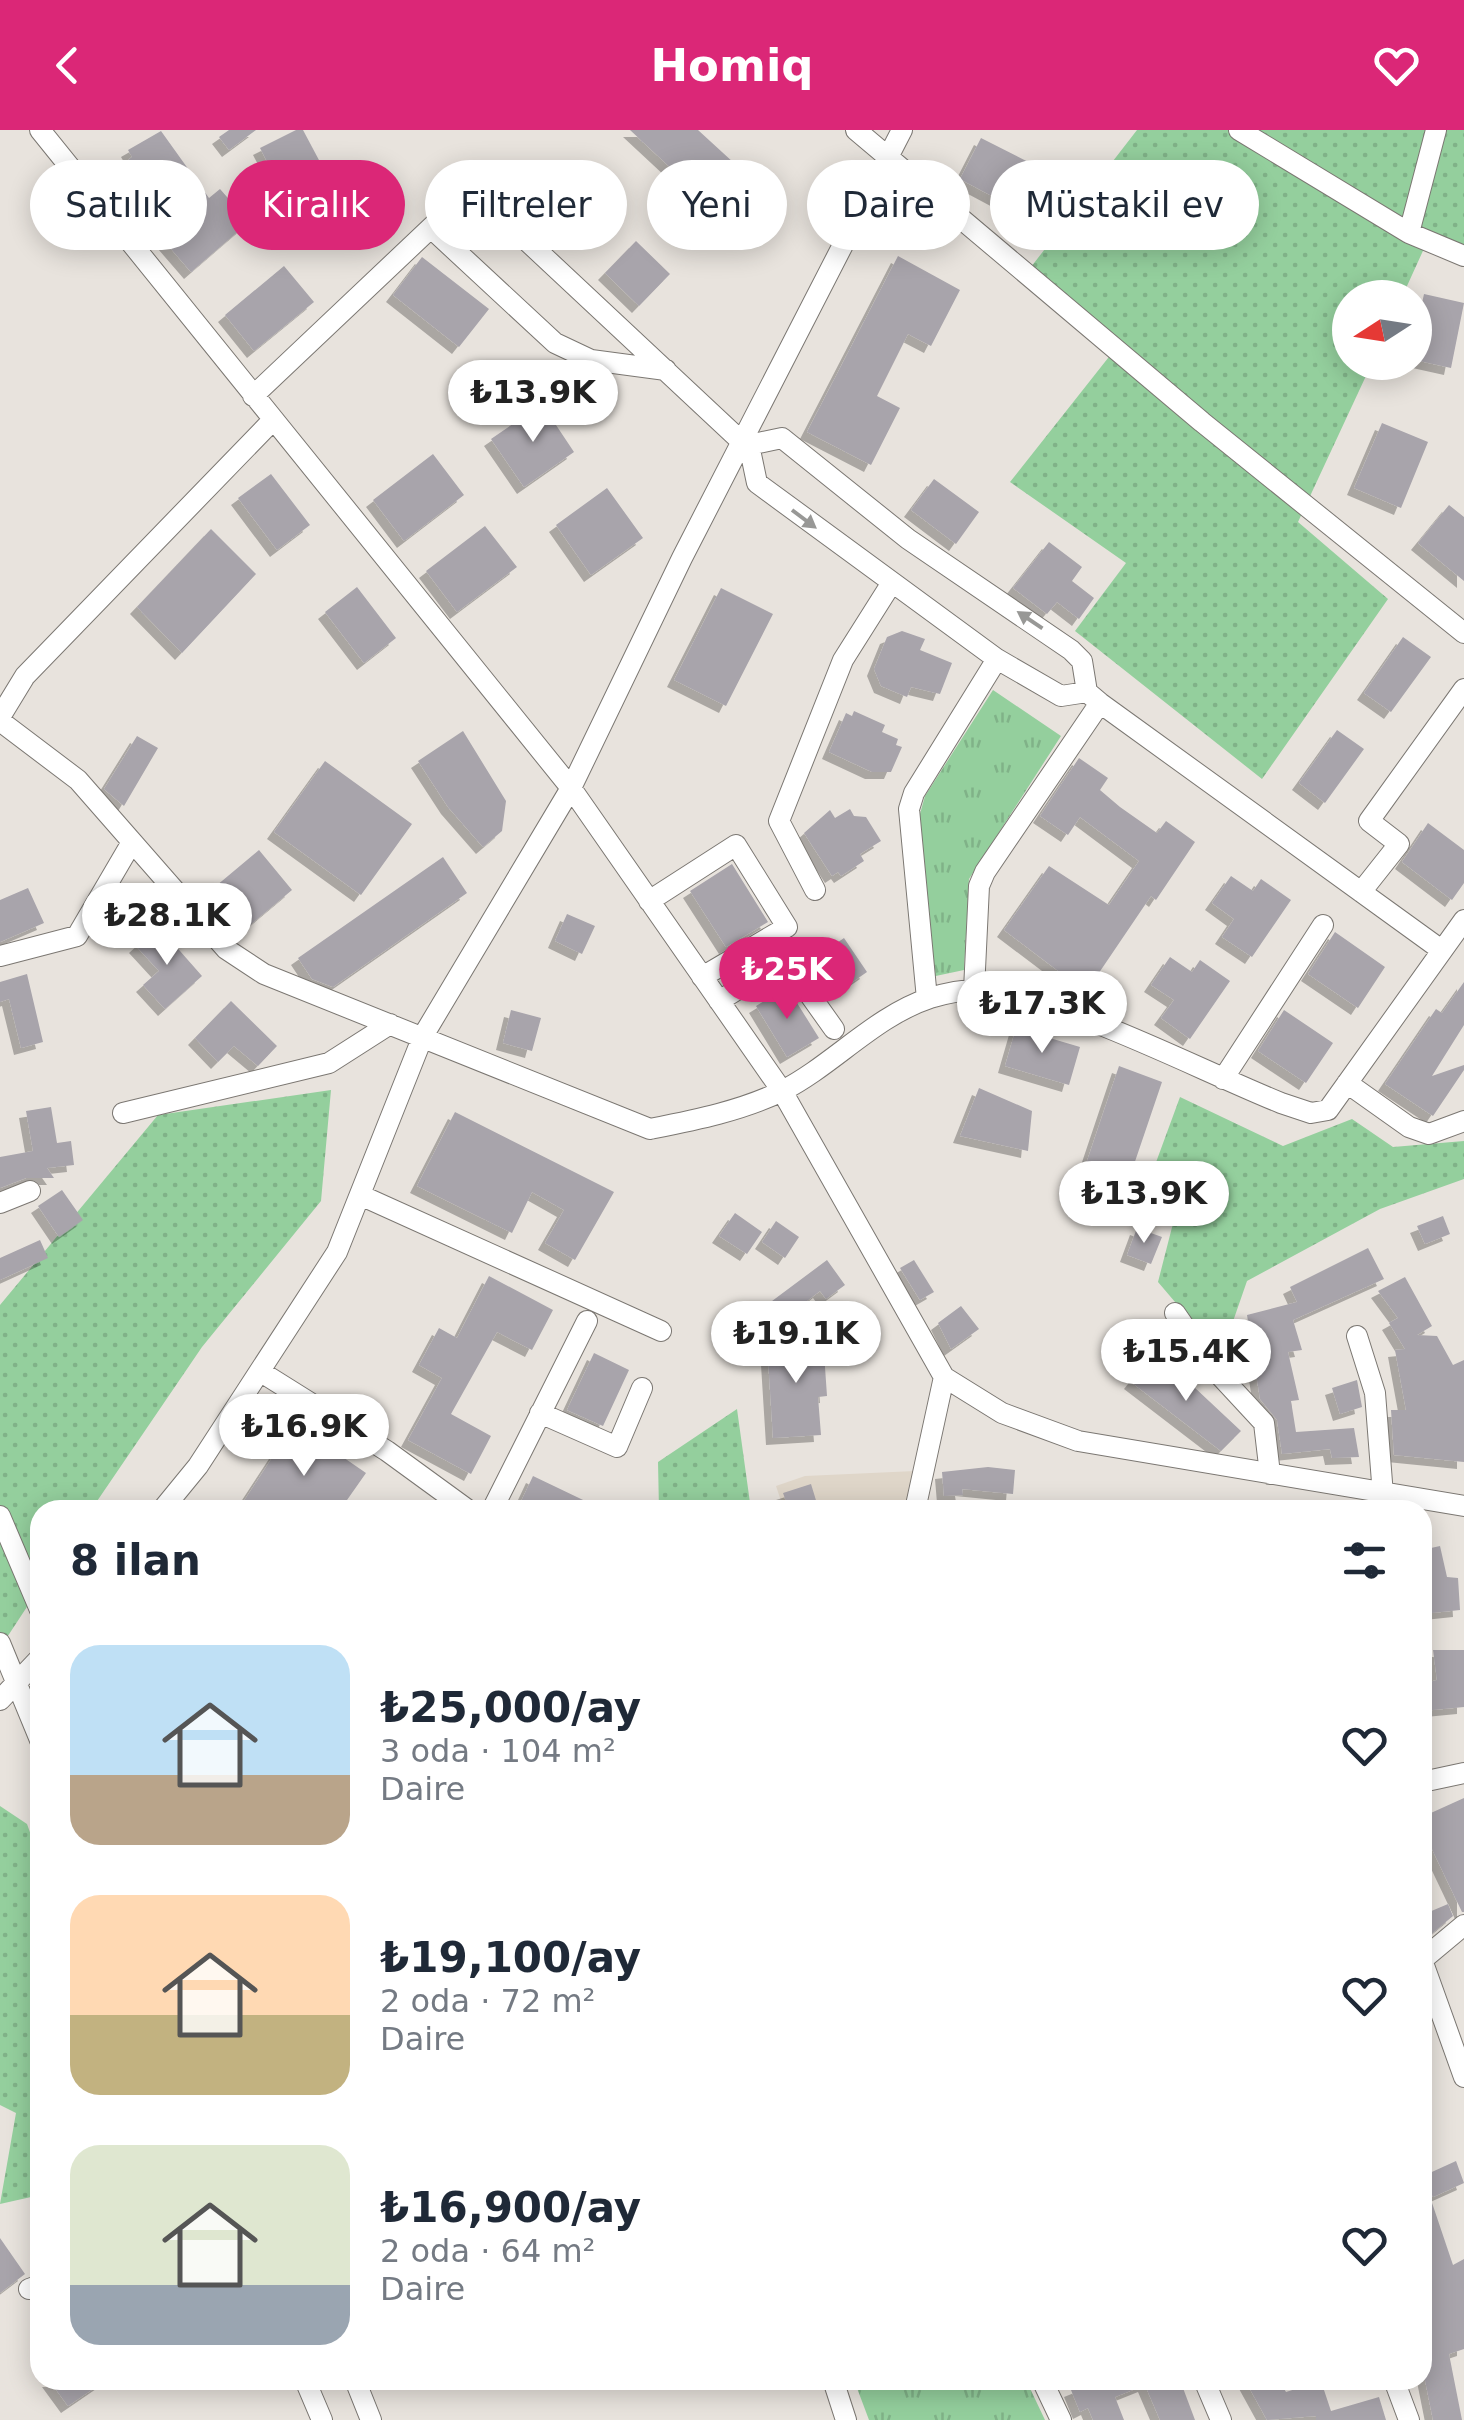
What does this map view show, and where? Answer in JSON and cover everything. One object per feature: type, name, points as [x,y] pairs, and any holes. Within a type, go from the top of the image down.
[{"type":"street","points":[[40,130],[571,788],[782,1091],[944,1378],[1002,1413],[1078,1440],[1420,1500]]},
{"type":"street","points":[[856,130],[1202,422],[1464,633]]},
{"type":"street","points":[[170,1500],[198,1466],[338,1252],[423,1036],[571,788],[902,130]]},
{"type":"street","points":[[1239,130],[1409,233],[1464,256]]},
{"type":"street","points":[[1409,233],[1436,130]]},
{"type":"street","points":[[253,396],[425,233]]},
{"type":"street","points":[[454,250],[555,343],[591,360],[666,370]]},
{"type":"street","points":[[537,250],[746,444],[757,483],[997,659],[1061,696],[1094,697],[1440,949]]},
{"type":"street","points":[[273,420],[24,676],[0,719],[78,780],[226,949],[264,974],[650,1128],[714,1116],[782,1091],[927,999],[974,990],[1048,1007],[1312,1113],[1328,1110],[1464,920]]},
{"type":"street","points":[[746,444],[782,438],[908,539],[1050,634],[1082,661],[1094,697]]},
{"type":"street","points":[[815,890],[779,821],[843,660],[890,584]]},
{"type":"street","points":[[927,999],[908,809],[914,793],[997,659]]},
{"type":"street","points":[[1361,892],[1399,844],[1369,821],[1464,688]]},
{"type":"street","points":[[974,990],[976,919],[985,872],[1094,697]]},
{"type":"street","points":[[0,956],[76,936],[132,842]]},
{"type":"street","points":[[649,901],[736,845],[787,928],[702,977]]},
{"type":"street","points":[[1223,1079],[1322,925]]},
{"type":"street","points":[[718,1000],[785,960],[834,1029]]},
{"type":"street","points":[[123,1113],[329,1063],[390,1024]]},
{"type":"street","points":[[1347,1083],[1419,1131],[1429,1134],[1464,1121]]},
{"type":"street","points":[[0,1203],[30,1191]]},
{"type":"street","points":[[360,1194],[661,1331]]},
{"type":"street","points":[[1175,1313],[1214,1368],[1264,1423],[1270,1474]]},
{"type":"street","points":[[497,1500],[587,1321]]},
{"type":"street","points":[[1356,1336],[1375,1393],[1383,1495]]},
{"type":"street","points":[[261,1372],[387,1451],[454,1500]]},
{"type":"street","points":[[918,1500],[944,1378]]},
{"type":"street","points":[[540,1413],[617,1447],[642,1388]]},
{"type":"street","points":[[1432,1502],[1464,1506]]},
{"type":"street","points":[[0,1516],[30,1586]]},
{"type":"street","points":[[0,1643],[30,1715]]},
{"type":"street","points":[[0,1700],[30,1671]]},
{"type":"street","points":[[1432,1780],[1464,1772]]},
{"type":"street","points":[[1432,1952],[1464,1925]]},
{"type":"street","points":[[1432,1988],[1464,2078]]},
{"type":"street","points":[[309,2390],[322,2420]]},
{"type":"street","points":[[359,2390],[371,2420]]},
{"type":"street","points":[[836,2390],[846,2420]]},
{"type":"street","points":[[1047,2390],[1062,2420]]},
{"type":"street","points":[[1208,2390],[1221,2420]]},
{"type":"street","points":[[1398,2390],[1410,2420]]},
{"type":"shaded area","points":[[915,1471],[911,1500],[781,1500],[776,1486],[805,1476]]},
{"type":"green space","points":[[1137,130],[1464,130],[1464,260],[1427,242],[1410,280],[1332,280],[1332,380],[1364,380],[1298,522],[1388,599],[1262,779],[1075,631],[1126,563],[1010,482],[1112,353],[1024,276],[1044,250],[1259,250],[1259,160],[1114,160]]},
{"type":"green space","points":[[993,690],[1061,736],[969,879],[964,970],[931,977],[918,821],[925,796]]},
{"type":"green space","points":[[331,1090],[321,1201],[202,1347],[98,1500],[30,1500],[30,1602],[0,1648],[0,1305],[158,1115]]},
{"type":"green space","points":[[1180,1097],[1283,1146],[1352,1119],[1393,1147],[1464,1141],[1464,1179],[1380,1209],[1247,1281],[1221,1356],[1158,1282],[1180,1196],[1144,1195]]},
{"type":"green space","points":[[737,1409],[750,1500],[659,1500],[658,1462]]},
{"type":"green space","points":[[0,1806],[27,1824],[30,1832],[30,2197],[0,2204],[16,2113],[0,2105]]},
{"type":"green space","points":[[858,2390],[1031,2390],[1045,2420],[869,2420]]},
{"type":"building","points":[[229,130],[256,130],[229,150],[219,137]]},
{"type":"building","points":[[303,130],[319,160],[266,160],[260,148]]},
{"type":"building","points":[[630,130],[698,130],[731,160],[662,160]]},
{"type":"building","points":[[161,131],[182,160],[128,160],[132,157],[128,150]]},
{"type":"building","points":[[981,138],[1024,160],[990,160],[990,195],[970,184],[970,160]]},
{"type":"building","points":[[220,189],[227,197],[227,241],[191,272],[172,250],[207,250],[207,195],[209,198]]},
{"type":"building","points":[[636,241],[670,274],[639,306],[605,273]]},
{"type":"building","points":[[898,256],[960,290],[931,346],[908,334],[877,396],[900,408],[871,465],[807,432]]},
{"type":"building","points":[[422,257],[489,309],[459,347],[393,295]]},
{"type":"building","points":[[284,266],[314,302],[254,351],[225,315]]},
{"type":"building","points":[[1432,296],[1464,303],[1451,368],[1432,364]]},
{"type":"building","points":[[542,404],[574,452],[524,487],[491,439]]},
{"type":"building","points":[[1382,423],[1428,442],[1401,508],[1354,488]]},
{"type":"building","points":[[433,454],[464,495],[404,541],[373,500]]},
{"type":"building","points":[[271,474],[310,525],[277,550],[238,498]]},
{"type":"building","points":[[934,479],[979,512],[956,544],[911,510]]},
{"type":"building","points":[[607,488],[643,538],[591,575],[556,525]]},
{"type":"building","points":[[1449,505],[1464,517],[1464,581],[1418,543]]},
{"type":"building","points":[[485,526],[517,567],[457,612],[426,571]]},
{"type":"building","points":[[211,529],[256,574],[182,653],[137,607]]},
{"type":"building","points":[[1049,542],[1082,567],[1072,581],[1094,598],[1079,619],[1057,602],[1047,614],[1013,588]]},
{"type":"building","points":[[357,587],[396,638],[364,663],[325,612]]},
{"type":"building","points":[[721,588],[773,614],[726,706],[674,680]]},
{"type":"building","points":[[902,631],[925,639],[920,650],[952,663],[940,694],[911,687],[907,697],[881,686],[874,669],[887,637]]},
{"type":"building","points":[[1403,637],[1431,657],[1391,712],[1364,693]]},
{"type":"building","points":[[854,711],[885,725],[882,732],[898,739],[896,745],[902,747],[891,772],[872,772],[829,752],[846,713],[852,716]]},
{"type":"building","points":[[1337,730],[1364,749],[1325,803],[1299,783]]},
{"type":"building","points":[[463,731],[506,801],[502,831],[483,847],[448,807],[418,761]]},
{"type":"building","points":[[137,736],[158,748],[124,806],[104,789]]},
{"type":"building","points":[[1079,758],[1108,778],[1100,790],[1120,807],[1157,833],[1166,821],[1195,842],[1156,900],[1151,896],[1086,992],[1004,930],[1049,866],[1109,905],[1139,861],[1080,817],[1068,835],[1040,816]]},
{"type":"building","points":[[325,761],[412,824],[361,895],[274,832]]},
{"type":"building","points":[[850,809],[854,816],[866,817],[881,841],[860,854],[864,861],[841,876],[838,872],[832,876],[804,833],[830,810],[835,818]]},
{"type":"building","points":[[1428,823],[1464,850],[1464,883],[1452,900],[1402,862]]},
{"type":"building","points":[[259,850],[292,890],[249,926],[216,886]]},
{"type":"building","points":[[443,857],[467,893],[333,987],[312,979],[298,958]]},
{"type":"building","points":[[732,864],[768,922],[726,947],[690,891]]},
{"type":"building","points":[[1231,876],[1253,891],[1261,879],[1291,900],[1252,957],[1222,937],[1234,919],[1212,903]]},
{"type":"building","points":[[28,888],[44,923],[0,942],[0,900]]},
{"type":"building","points":[[567,914],[595,926],[582,954],[555,941]]},
{"type":"building","points":[[158,926],[202,976],[165,1009],[143,985],[159,971],[136,946]]},
{"type":"building","points":[[1335,932],[1385,967],[1358,1008],[1308,974]]},
{"type":"building","points":[[844,938],[867,972],[838,992],[815,958]]},
{"type":"building","points":[[1170,957],[1192,972],[1200,960],[1230,981],[1190,1039],[1161,1018],[1174,1000],[1151,985]]},
{"type":"building","points":[[27,974],[43,1042],[21,1048],[9,999],[0,1002],[0,982]]},
{"type":"building","points":[[1464,982],[1464,1025],[1432,1076],[1464,1065],[1464,1070],[1433,1116],[1385,1084],[1436,1009],[1442,1013]]},
{"type":"building","points":[[787,987],[819,1038],[787,1057],[756,1006]]},
{"type":"building","points":[[231,1001],[277,1046],[258,1066],[234,1046],[218,1062],[195,1038]]},
{"type":"building","points":[[511,1010],[541,1018],[532,1051],[503,1043]]},
{"type":"building","points":[[1284,1010],[1333,1043],[1306,1083],[1258,1051]]},
{"type":"building","points":[[1016,1028],[1080,1047],[1069,1085],[1005,1066]]},
{"type":"building","points":[[1119,1066],[1162,1082],[1126,1188],[1083,1173]]},
{"type":"building","points":[[979,1088],[1032,1111],[1028,1151],[960,1136]]},
{"type":"building","points":[[51,1107],[57,1143],[71,1141],[74,1165],[47,1168],[54,1178],[26,1178],[0,1188],[0,1157],[33,1151],[26,1111]]},
{"type":"building","points":[[455,1112],[614,1192],[575,1260],[545,1243],[564,1210],[532,1192],[512,1233],[417,1186]]},
{"type":"building","points":[[62,1190],[83,1220],[59,1237],[38,1206]]},
{"type":"building","points":[[735,1213],[762,1232],[747,1254],[719,1236]]},
{"type":"building","points":[[1443,1216],[1450,1234],[1425,1244],[1417,1226]]},
{"type":"building","points":[[776,1221],[799,1237],[785,1258],[762,1242]]},
{"type":"building","points":[[1137,1228],[1162,1237],[1151,1264],[1127,1255]]},
{"type":"building","points":[[40,1240],[48,1258],[0,1280],[0,1258]]},
{"type":"building","points":[[1368,1248],[1384,1279],[1293,1320],[1302,1350],[1288,1352],[1299,1400],[1291,1401],[1296,1432],[1354,1428],[1359,1457],[1332,1458],[1330,1449],[1282,1454],[1277,1420],[1260,1399],[1247,1315],[1297,1302],[1290,1287]]},
{"type":"building","points":[[827,1260],[845,1285],[826,1299],[820,1291],[769,1330],[756,1313]]},
{"type":"building","points":[[914,1260],[934,1292],[920,1300],[900,1268]]},
{"type":"building","points":[[489,1276],[553,1310],[532,1350],[497,1332],[451,1414],[491,1436],[471,1474],[408,1440],[442,1378],[419,1365],[439,1328],[457,1338]]},
{"type":"building","points":[[1405,1277],[1432,1326],[1417,1335],[1437,1336],[1453,1365],[1464,1360],[1464,1462],[1394,1455],[1391,1410],[1406,1410],[1395,1350],[1405,1349],[1389,1323],[1398,1318],[1378,1291]]},
{"type":"building","points":[[961,1306],[979,1329],[951,1349],[938,1323]]},
{"type":"building","points":[[823,1338],[827,1396],[818,1397],[821,1435],[773,1438],[767,1342]]},
{"type":"building","points":[[594,1353],[629,1370],[603,1426],[567,1410]]},
{"type":"building","points":[[1151,1357],[1175,1376],[1178,1372],[1241,1431],[1221,1451],[1131,1382]]},
{"type":"building","points":[[1357,1380],[1362,1407],[1340,1414],[1332,1388]]},
{"type":"building","points":[[291,1429],[318,1447],[321,1442],[366,1473],[347,1500],[245,1500]]},
{"type":"building","points":[[988,1467],[1015,1470],[1013,1494],[962,1489],[963,1495],[944,1496],[942,1472]]},
{"type":"building","points":[[533,1476],[583,1500],[522,1500]]},
{"type":"building","points":[[811,1484],[816,1500],[785,1500],[783,1493]]},
{"type":"building","points":[[1440,1546],[1447,1577],[1458,1578],[1460,1610],[1432,1613],[1432,1548]]},
{"type":"building","points":[[1433,1650],[1464,1650],[1464,1707],[1432,1710],[1432,1681],[1437,1680]]},
{"type":"building","points":[[1464,1798],[1464,1912],[1432,1849],[1432,1812]]},
{"type":"building","points":[[1448,1904],[1453,1916],[1432,1933],[1432,1911]]},
{"type":"building","points":[[1456,2161],[1464,2183],[1433,2197],[1432,2172]]},
{"type":"building","points":[[1432,2203],[1453,2265],[1464,2259],[1464,2349],[1449,2354],[1462,2420],[1433,2420],[1427,2390],[1432,2390]]},
{"type":"building","points":[[0,2238],[25,2274],[0,2293]]},
{"type":"building","points":[[56,2390],[91,2390],[68,2406]]},
{"type":"building","points":[[1071,2390],[1132,2390],[1115,2397],[1124,2420],[1093,2420],[1088,2408],[1080,2412]]},
{"type":"building","points":[[1147,2390],[1184,2390],[1195,2420],[1160,2420]]},
{"type":"building","points":[[1250,2390],[1324,2390],[1331,2411],[1379,2397],[1386,2420],[1316,2420],[1316,2416],[1267,2420]]}]
